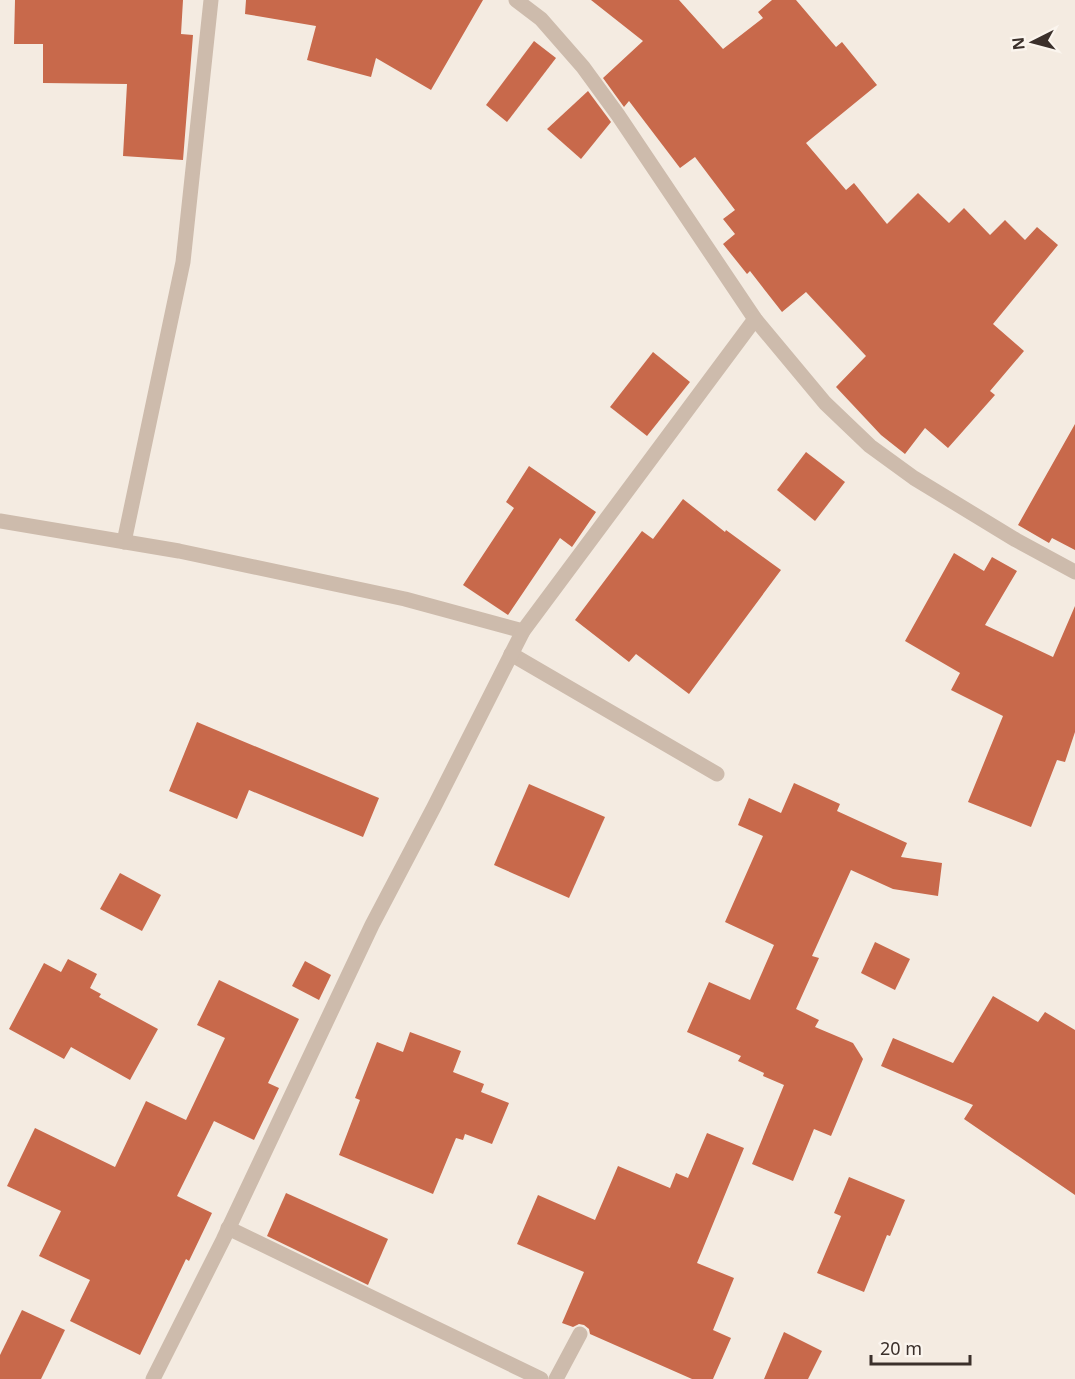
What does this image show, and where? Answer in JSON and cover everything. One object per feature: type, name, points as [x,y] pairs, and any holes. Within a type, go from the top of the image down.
[{"type":"street","points":[[124,542],[183,262],[211,0]]},
{"type":"street","points":[[516,0],[541,19],[583,67],[618,115],[755,319],[825,403],[870,446],[914,478],[1016,540],[1075,572]]},
{"type":"street","points":[[153,1379],[228,1228],[372,925],[523,631],[755,319]]},
{"type":"street","points":[[0,521],[179,550],[405,599],[523,631]]},
{"type":"street","points":[[511,654],[717,774]]},
{"type":"street","points":[[228,1228],[541,1379]]},
{"type":"street","points":[[556,1379],[580,1334]]},
{"type":"building","points":[[15,0],[183,0],[181,34],[193,35],[183,160],[123,156],[127,84],[43,83],[43,44],[14,44]]},
{"type":"building","points":[[246,0],[483,0],[431,90],[376,58],[371,77],[307,60],[316,26],[245,14]]},
{"type":"building","points":[[591,0],[679,0],[723,49],[763,18],[758,12],[772,0],[796,0],[836,47],[842,42],[877,85],[806,143],[846,190],[854,183],[887,224],[918,193],[949,223],[964,208],[990,235],[1005,220],[1025,240],[1037,227],[1058,245],[993,324],[1024,351],[990,391],[995,395],[948,448],[925,428],[905,454],[881,435],[836,387],[866,356],[806,292],[782,312],[750,271],[747,274],[723,244],[735,234],[723,219],[735,210],[695,157],[680,168],[629,101],[624,107],[603,78],[643,41]]},
{"type":"building","points":[[534,41],[556,58],[507,122],[486,105]]},
{"type":"building","points":[[588,91],[611,122],[581,159],[547,129]]},
{"type":"building","points":[[653,352],[690,382],[647,436],[610,407]]},
{"type":"building","points":[[1075,424],[1075,550],[1052,538],[1049,543],[1018,525]]},
{"type":"building","points":[[806,452],[845,482],[815,521],[777,490]]},
{"type":"building","points":[[529,466],[596,512],[572,547],[560,538],[508,615],[463,585],[514,508],[506,502]]},
{"type":"building","points":[[683,499],[725,532],[726,530],[781,570],[689,694],[636,654],[629,662],[575,620],[642,531],[653,539]]},
{"type":"building","points":[[954,553],[984,571],[992,557],[1017,571],[985,625],[1053,657],[1075,606],[1075,732],[1065,762],[1057,760],[1031,827],[968,802],[1003,716],[951,690],[960,673],[905,641]]},
{"type":"building","points":[[197,722],[379,798],[363,837],[249,790],[237,819],[169,791]]},
{"type":"building","points":[[794,783],[840,804],[837,811],[907,843],[901,857],[942,863],[938,896],[893,889],[851,870],[812,956],[819,958],[796,1009],[819,1020],[815,1027],[853,1043],[863,1059],[831,1136],[814,1129],[793,1181],[752,1164],[784,1085],[738,1061],[741,1056],[687,1032],[709,982],[750,1000],[774,945],[725,922],[763,836],[738,825],[749,798],[781,813]]},
{"type":"building","points":[[529,784],[605,817],[569,898],[494,865]]},
{"type":"building","points":[[120,873],[161,895],[142,931],[100,909]]},
{"type":"building","points":[[875,942],[910,959],[895,990],[861,973]]},
{"type":"building","points":[[68,959],[97,974],[90,988],[101,994],[99,997],[158,1029],[130,1080],[71,1047],[64,1059],[9,1029],[44,963],[61,972]]},
{"type":"building","points":[[305,961],[331,975],[319,1000],[292,986]]},
{"type":"building","points":[[219,980],[299,1019],[268,1083],[279,1088],[254,1140],[214,1121],[177,1196],[212,1213],[189,1261],[186,1259],[140,1355],[70,1321],[90,1280],[39,1256],[61,1211],[7,1186],[35,1128],[115,1167],[146,1101],[186,1120],[225,1038],[197,1025]]},
{"type":"building","points":[[993,996],[1038,1022],[1045,1012],[1075,1030],[1075,1195],[964,1119],[973,1105],[881,1066],[893,1038],[953,1063]]},
{"type":"building","points":[[410,1032],[461,1051],[453,1072],[484,1084],[481,1092],[509,1103],[492,1144],[465,1134],[463,1140],[456,1138],[433,1194],[339,1155],[360,1100],[355,1098],[377,1042],[403,1052]]},
{"type":"building","points":[[707,1133],[744,1148],[697,1263],[734,1278],[713,1330],[731,1338],[713,1379],[692,1379],[590,1334],[589,1329],[584,1325],[579,1324],[573,1327],[562,1323],[584,1272],[517,1244],[538,1195],[595,1220],[618,1166],[670,1188],[676,1173],[688,1178]]},
{"type":"building","points":[[849,1177],[905,1200],[890,1236],[887,1235],[864,1292],[817,1273],[841,1216],[834,1213]]},
{"type":"building","points":[[286,1193],[388,1239],[368,1285],[267,1236]]},
{"type":"building","points":[[22,1310],[65,1330],[41,1379],[0,1379],[0,1355]]},
{"type":"building","points":[[784,1332],[822,1351],[808,1379],[764,1379]]}]
